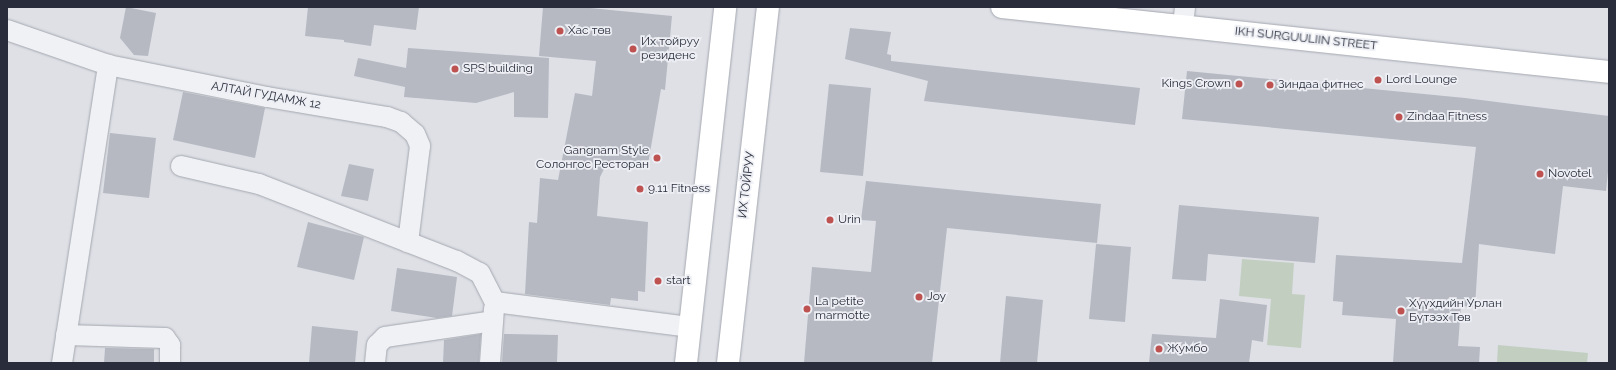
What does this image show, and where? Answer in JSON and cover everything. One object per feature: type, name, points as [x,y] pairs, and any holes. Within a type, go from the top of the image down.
[{"type":"main road","points":[[686,363],[724,7]]},
{"type":"main road","name":"ИХ ТОЙРУУ","points":[[728,363],[768,7]]},
{"type":"main road","name":"IKH SURGUULIIN STREET","points":[[1002,7],[1184,16],[1609,72]]},
{"type":"street","name":"АЛТАЙ ГУДАМЖ 12","points":[[7,30],[108,65],[266,97],[387,117],[401,122],[415,134],[420,146],[408,242]]},
{"type":"street","points":[[62,363],[108,65]]},
{"type":"street","points":[[181,166],[259,184],[408,242],[480,273],[494,302],[490,363]]},
{"type":"street","points":[[494,302],[690,327]]},
{"type":"street","points":[[375,363],[377,345],[385,337],[493,322]]},
{"type":"street","points":[[66,335],[165,338],[170,345],[170,363]]},
{"type":"green space","points":[[1242,259],[1294,263],[1292,294],[1305,295],[1301,348],[1267,345],[1271,299],[1239,296]]},
{"type":"green space","points":[[1498,345],[1588,353],[1587,363],[1497,363]]},
{"type":"building","points":[[126,7],[156,13],[148,56],[134,55],[120,38]]},
{"type":"building","points":[[308,7],[419,7],[416,30],[374,25],[371,46],[344,42],[344,40],[305,36]]},
{"type":"building","points":[[543,7],[580,7],[672,16],[665,90],[661,89],[647,170],[606,165],[600,177],[597,216],[648,222],[645,292],[638,291],[638,301],[611,298],[610,305],[525,294],[529,222],[537,223],[540,178],[558,180],[575,93],[592,96],[596,61],[539,56]]},
{"type":"building","points":[[850,28],[891,32],[887,54],[891,55],[891,61],[1140,88],[1135,125],[924,101],[928,81],[845,59]]},
{"type":"building","points":[[408,48],[549,58],[548,118],[514,117],[514,92],[476,103],[404,97],[405,87],[354,76],[358,58],[406,68]]},
{"type":"building","points":[[1187,71],[1465,98],[1609,116],[1609,162],[1606,191],[1563,186],[1555,254],[1479,244],[1475,307],[1461,306],[1458,346],[1480,347],[1479,363],[1393,363],[1396,319],[1342,315],[1343,302],[1333,301],[1336,255],[1462,263],[1476,147],[1182,119]]},
{"type":"building","points":[[829,84],[871,88],[863,176],[820,172]]},
{"type":"building","points":[[183,92],[265,108],[255,158],[173,140]]},
{"type":"building","points":[[110,133],[156,138],[149,198],[103,193]]},
{"type":"building","points":[[349,164],[374,169],[368,201],[341,196]]},
{"type":"building","points":[[866,181],[1101,204],[1097,243],[947,228],[932,363],[804,363],[812,267],[871,272],[876,221],[861,220]]},
{"type":"building","points":[[1179,205],[1319,217],[1315,263],[1208,254],[1206,281],[1172,279]]},
{"type":"building","points":[[308,222],[364,237],[354,280],[297,267]]},
{"type":"building","points":[[1096,244],[1131,247],[1125,322],[1089,319]]},
{"type":"building","points":[[397,268],[457,277],[452,316],[437,318],[391,311]]},
{"type":"building","points":[[1006,296],[1043,300],[1037,363],[1000,363]]},
{"type":"building","points":[[1220,299],[1267,305],[1263,342],[1252,340],[1249,363],[1149,363],[1152,334],[1216,338]]},
{"type":"building","points":[[312,326],[358,331],[355,363],[309,363]]},
{"type":"building","points":[[481,334],[479,363],[443,363],[444,340]]},
{"type":"building","points":[[504,334],[558,335],[557,363],[502,363]]},
{"type":"building","points":[[105,348],[154,349],[154,363],[104,363]]},
{"type":"place","name":"Хас төв","points":[[560,31]]},
{"type":"place","name":"Их тойруу резиденс","points":[[633,49]]},
{"type":"place","name":"SPS building","points":[[455,69]]},
{"type":"place","name":"Lord Lounge","points":[[1378,80]]},
{"type":"place","name":"Kings Crown","points":[[1239,84]]},
{"type":"place","name":"Зиндаа фитнес","points":[[1270,85]]},
{"type":"place","name":"Zindaa Fitness","points":[[1399,117]]},
{"type":"place","name":"Gangnam Style Cолонгос Pесторан","points":[[657,158]]},
{"type":"place","name":"Novotel","points":[[1540,174]]},
{"type":"place","name":"9.11 Fitness","points":[[640,189]]},
{"type":"place","name":"Urin","points":[[830,220]]},
{"type":"place","name":"start","points":[[658,281]]},
{"type":"place","name":"Joy","points":[[919,297]]},
{"type":"place","name":"La petite marmotte","points":[[807,309]]},
{"type":"place","name":"Хүүхдийн Урлан Бүтээх Төв","points":[[1401,311]]},
{"type":"place","name":"Жумбо","points":[[1159,349]]}]
